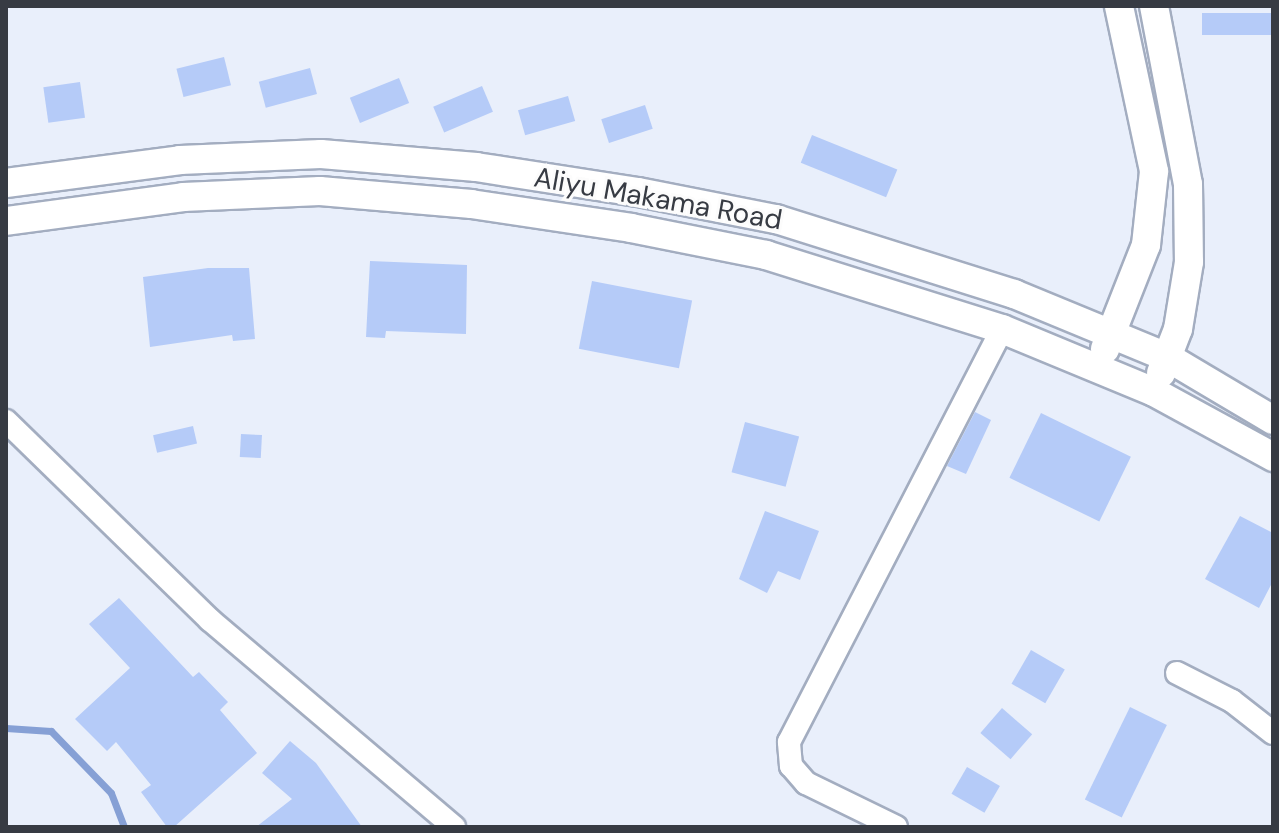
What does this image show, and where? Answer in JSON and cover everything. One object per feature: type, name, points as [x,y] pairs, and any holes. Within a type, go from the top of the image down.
[{"type":"street","points":[[1097,368],[1146,245],[1154,171],[1119,6]]},
{"type":"street","points":[[1154,6],[1188,184],[1189,262],[1178,329],[1154,392]]},
{"type":"street","name":"Aliyu Makama Road","points":[[6,183],[180,160],[321,154],[476,167],[776,219],[1014,294],[1167,357],[1273,420]]},
{"type":"street","name":"Aliyu Makama Road","points":[[6,221],[183,197],[320,191],[471,204],[766,255],[1002,329],[1154,392],[1273,457]]},
{"type":"street","points":[[896,827],[806,783],[791,766],[789,742],[1002,329]]},
{"type":"street","points":[[6,421],[210,620],[454,827]]},
{"type":"street","points":[[1177,673],[1232,701],[1273,733]]},
{"type":"building","points":[[1202,13],[1273,13],[1273,35],[1202,35]]},
{"type":"building","points":[[224,57],[231,85],[183,97],[176,69]]},
{"type":"building","points":[[310,68],[317,94],[266,108],[259,82]]},
{"type":"building","points":[[399,78],[409,103],[360,123],[350,98]]},
{"type":"building","points":[[80,82],[85,118],[48,123],[43,87]]},
{"type":"building","points":[[482,86],[493,112],[444,132],[433,107]]},
{"type":"building","points":[[568,96],[575,121],[525,135],[518,110]]},
{"type":"building","points":[[645,105],[653,129],[609,143],[601,119]]},
{"type":"building","points":[[812,135],[897,169],[886,197],[801,163]]},
{"type":"building","points":[[370,261],[467,265],[466,334],[386,331],[385,338],[366,337]]},
{"type":"building","points":[[208,268],[249,268],[255,339],[233,341],[232,335],[150,347],[143,277]]},
{"type":"building","points":[[592,281],[692,300],[679,368],[579,349]]},
{"type":"building","points":[[975,412],[991,420],[966,474],[947,466]]},
{"type":"building","points":[[1041,413],[1131,457],[1099,522],[1009,478]]},
{"type":"building","points":[[745,422],[799,436],[786,487],[732,472]]},
{"type":"building","points":[[193,426],[197,444],[157,453],[153,435]]},
{"type":"building","points":[[241,434],[262,435],[261,458],[240,457]]},
{"type":"building","points":[[765,511],[819,531],[800,580],[778,571],[767,593],[739,579]]},
{"type":"building","points":[[1240,516],[1273,533],[1273,581],[1259,608],[1205,579]]},
{"type":"building","points":[[119,598],[193,677],[199,672],[228,702],[220,710],[257,753],[174,827],[167,827],[141,792],[151,785],[116,742],[107,751],[75,719],[130,668],[89,624]]},
{"type":"building","points":[[1031,650],[1065,670],[1045,703],[1012,684]]},
{"type":"building","points":[[1130,707],[1167,725],[1122,818],[1085,800]]},
{"type":"building","points":[[1002,708],[1032,734],[1011,759],[980,733]]},
{"type":"building","points":[[290,741],[316,763],[362,827],[256,827],[292,799],[262,773]]},
{"type":"building","points":[[967,767],[1000,786],[984,813],[952,794]]},
{"type":"waterway","points":[[6,728],[51,731],[111,793],[124,827]]}]
